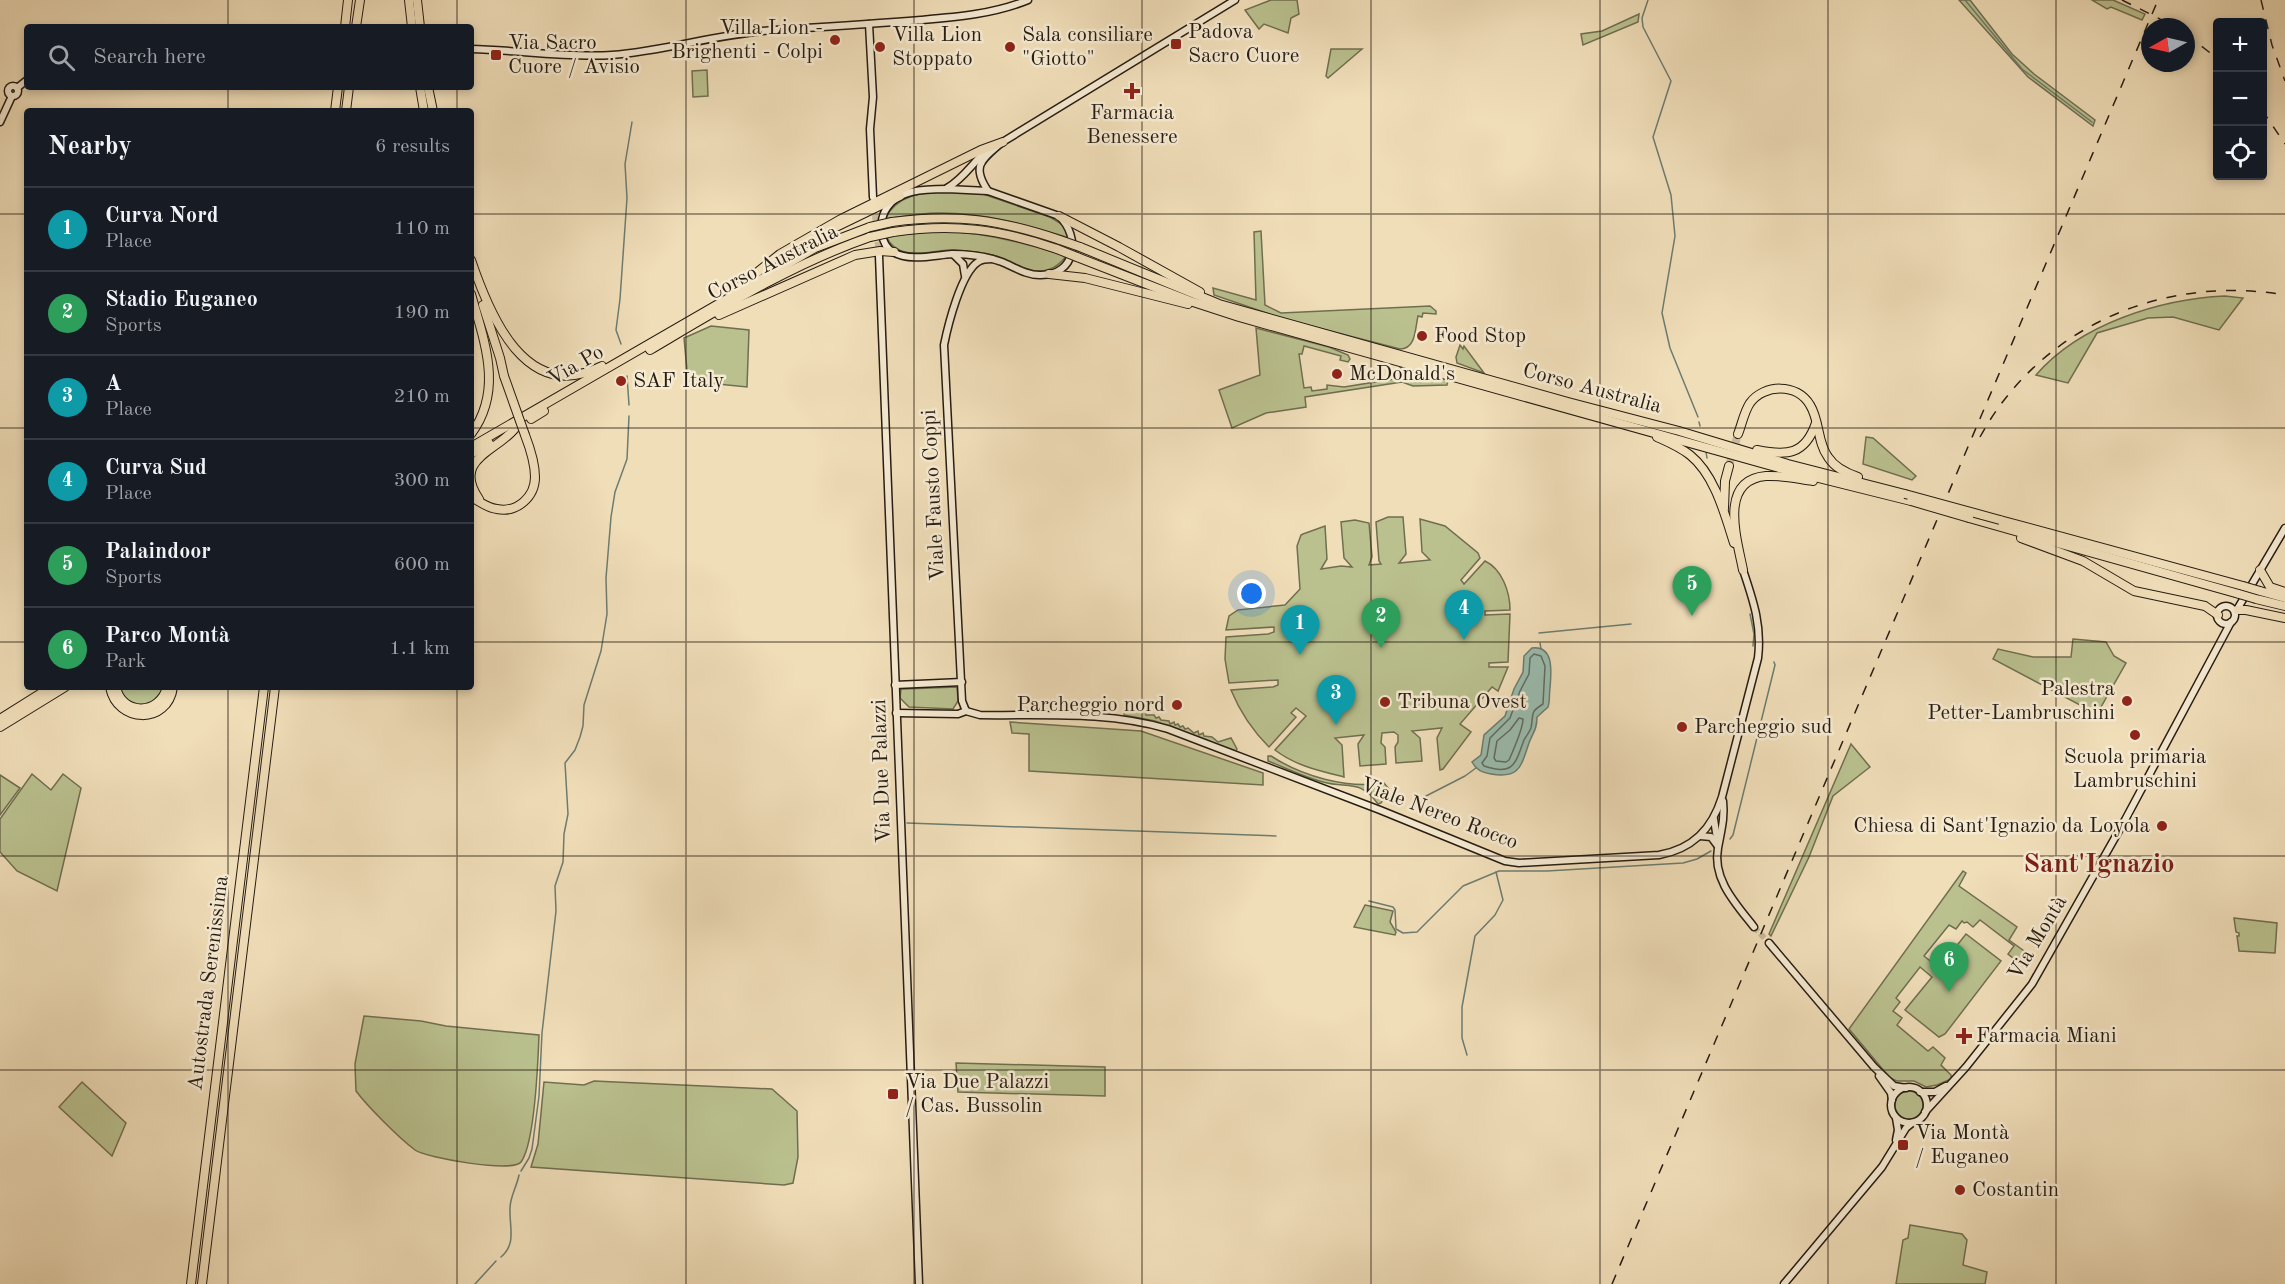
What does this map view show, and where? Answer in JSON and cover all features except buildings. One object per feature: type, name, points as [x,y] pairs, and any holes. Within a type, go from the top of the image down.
[{"type":"highway","points":[[345,24],[348,0]]},
{"type":"highway","points":[[356,24],[360,0]]},
{"type":"highway","points":[[409,0],[412,24]]},
{"type":"highway","points":[[417,0],[420,24]]},
{"type":"highway","points":[[335,108],[338,90]]},
{"type":"highway","points":[[346,108],[349,90]]},
{"type":"highway","points":[[420,90],[424,108]]},
{"type":"highway","points":[[429,90],[432,108]]},
{"type":"highway","points":[[700,314],[750,279],[780,254],[841,219],[986,148],[1003,142]]},
{"type":"highway","points":[[809,238],[900,196]]},
{"type":"highway","points":[[1059,216],[1189,287],[1243,311]]},
{"type":"highway","name":"Corso Australia","points":[[700,314],[815,248],[844,235],[870,227],[892,222],[945,217],[979,219],[1020,226],[1080,247],[1205,299],[1243,311],[1679,431],[2067,546],[2244,589]]},
{"type":"highway","name":"Corso Australia","points":[[682,331],[819,256],[870,237],[928,227],[978,228],[1015,236],[1056,249],[1214,310],[1779,468],[2000,520],[2244,589]]},
{"type":"highway","points":[[682,331],[855,255],[880,251],[894,252]]},
{"type":"highway","points":[[474,269],[482,294],[497,324],[513,347],[528,361],[554,374],[596,370],[653,342]]},
{"type":"highway","points":[[1049,274],[1085,278],[1214,310]]},
{"type":"highway","points":[[474,275],[504,376]]},
{"type":"highway","points":[[474,300],[525,435],[535,473],[531,493],[523,502],[511,508],[496,509],[474,499]]},
{"type":"highway","points":[[474,304],[488,358],[490,378],[489,397],[480,421],[474,430]]},
{"type":"highway","name":"Via Po","points":[[474,445],[700,314]]},
{"type":"highway","name":"Via Po","points":[[531,419],[682,331]]},
{"type":"highway","points":[[1738,434],[1750,403],[1759,394],[1771,389],[1787,389],[1798,393],[1810,405],[1824,451],[1833,464],[1908,498]]},
{"type":"highway","points":[[1679,431],[1770,453],[1789,453],[1803,446],[1816,421]]},
{"type":"highway","points":[[1630,426],[1680,448],[1694,458],[1707,475],[1725,515],[1743,570]]},
{"type":"highway","points":[[474,452],[516,427],[512,434],[485,451],[474,465]]},
{"type":"highway","points":[[1725,515],[1724,491],[1729,466]]},
{"type":"highway","points":[[1743,570],[1736,528],[1735,504],[1741,488],[1751,480],[1776,476],[1862,488]]},
{"type":"highway","points":[[474,489],[482,503]]},
{"type":"highway","points":[[1969,518],[2082,561],[2134,591],[2205,606],[2218,617]]},
{"type":"highway","points":[[2260,570],[2270,587],[2285,592]]},
{"type":"highway","points":[[2244,589],[2285,606]]},
{"type":"highway","points":[[2258,595],[2285,598]]},
{"type":"highway","points":[[2236,612],[2246,610],[2285,618]]},
{"type":"highway","points":[[0,719],[50,690]]},
{"type":"highway","points":[[0,727],[50,690]]},
{"type":"highway","points":[[111,690],[113,698],[122,708],[132,714],[142,715],[154,713],[162,707],[171,696],[172,690]]},
{"type":"highway","points":[[117,690],[121,700],[130,707],[140,709],[157,704],[166,690]]},
{"type":"highway","name":"Autostrada Serenissima","points":[[191,1284],[264,690]]},
{"type":"highway","name":"Autostrada Serenissima","points":[[202,1284],[275,690]]},
{"type":"street","points":[[474,49],[575,56],[614,55],[696,43],[743,32],[979,14],[1028,0]]},
{"type":"street","points":[[947,189],[965,176],[979,156],[1235,0]]},
{"type":"street","points":[[869,24],[873,97],[870,129],[873,197]]},
{"type":"street","points":[[17,88],[24,82]]},
{"type":"street","points":[[12,96],[5,88],[12,86],[17,88]]},
{"type":"street","points":[[0,122],[12,96],[18,94],[17,88]]},
{"type":"street","points":[[988,191],[979,173],[979,167],[981,161],[1003,142]]},
{"type":"street","points":[[947,189],[988,191],[1059,216],[1070,230],[1073,249],[1070,258],[1061,268],[1049,274],[1034,275],[992,259],[954,254],[912,257],[894,252],[887,247],[884,240],[883,218],[886,209],[900,196],[919,191],[947,189]]},
{"type":"street","points":[[954,254],[963,264],[965,280]]},
{"type":"street","name":"Via Due Palazzi","points":[[879,256],[919,1284]]},
{"type":"street","points":[[965,280],[977,262],[992,259]]},
{"type":"street","name":"Viale Fausto Coppi","points":[[965,280],[946,333],[944,357],[962,701],[966,711]]},
{"type":"street","name":"Via Montà","points":[[2218,617],[2221,608],[2239,602],[2244,589],[2260,570],[2285,528]]},
{"type":"street","name":"Viale Nereo Rocco","points":[[896,713],[958,714],[966,711],[980,715],[1106,718],[1142,722],[1178,733],[1380,810],[1505,861],[1519,863],[1659,855],[1681,849],[1700,836],[1714,819],[1722,797],[1761,640],[1757,613],[1743,570]]},
{"type":"street","name":"Via Montà","points":[[1784,1284],[1892,1152],[1906,1128],[1921,1118],[1952,1083],[2032,984],[2125,820],[2232,622],[2244,589]]},
{"type":"street","points":[[2229,607],[2236,612]]},
{"type":"street","points":[[2218,617],[2224,623],[2232,622]]},
{"type":"street","points":[[2218,617],[2221,640]]},
{"type":"street","points":[[895,685],[962,682]]},
{"type":"street","points":[[1717,847],[1723,827],[1722,797]]},
{"type":"street","points":[[1723,827],[1720,821],[1714,819],[1718,865],[1725,888],[1730,898],[1754,927]]},
{"type":"street","points":[[1700,836],[1711,837],[1717,847]]},
{"type":"street","points":[[1768,943],[1874,1067],[1894,1086],[1920,1092],[1935,1092],[1952,1083]]},
{"type":"street","name":"Via Montà","points":[[1874,1067],[1891,1093],[1892,1112],[1896,1117],[1898,1130],[1892,1152]]},
{"type":"street","points":[[1892,1100],[1896,1093],[1906,1088]]},
{"type":"street","points":[[1920,1092],[1926,1104],[1925,1112]]},
{"type":"street","points":[[1896,1117],[1903,1122],[1912,1123]]},
{"type":"green space","points":[[1271,0],[1297,0],[1299,14],[1291,18],[1288,33],[1264,24],[1259,29],[1245,10]]},
{"type":"green space","points":[[1959,0],[1970,0],[2012,54],[2034,74],[2095,120],[2093,126],[2028,77]]},
{"type":"green space","points":[[2092,0],[2113,0],[2145,14],[2141,20],[2111,7],[2107,9]]},
{"type":"green space","points":[[1639,14],[1638,22],[1583,45],[1581,34],[1602,31]]},
{"type":"green space","points":[[1331,49],[1362,49],[1328,78],[1326,76]]},
{"type":"green space","points":[[707,70],[708,96],[693,97],[692,71]]},
{"type":"green space","points":[[947,191],[980,193],[1050,217],[1063,225],[1069,238],[1020,224],[953,213],[917,214],[885,219],[896,205],[911,196]]},
{"type":"green space","points":[[939,231],[972,233],[1003,239],[1066,256],[1051,269],[1034,271],[999,257],[976,252],[953,250],[916,253],[898,250],[886,236]]},
{"type":"green space","points":[[1261,231],[1265,305],[1281,313],[1430,306],[1436,314],[1423,313],[1422,317],[1418,316],[1412,342],[1409,346],[1400,349],[1284,319],[1214,295],[1213,288],[1256,300],[1254,232]]},
{"type":"green space","points":[[2225,296],[2243,298],[2219,330],[2173,317],[2148,318],[2097,333],[2068,383],[2036,375],[2054,357],[2098,328],[2174,302]]},
{"type":"green space","points":[[711,326],[749,330],[747,387],[688,381],[684,338]]},
{"type":"green space","points":[[1256,328],[1329,347],[1348,355],[1350,359],[1348,362],[1340,360],[1341,356],[1304,346],[1302,354],[1299,354],[1304,388],[1311,387],[1312,391],[1327,389],[1327,385],[1344,387],[1400,378],[1400,367],[1448,380],[1447,385],[1413,386],[1402,382],[1305,397],[1306,407],[1266,413],[1232,428],[1219,390],[1260,375]]},
{"type":"green space","points":[[1460,345],[1463,349],[1464,346],[1484,373],[1457,363],[1456,357]]},
{"type":"green space","points":[[1866,437],[1873,438],[1916,476],[1912,480],[1863,464]]},
{"type":"green space","points":[[1388,517],[1403,517],[1406,554],[1399,563],[1430,560],[1422,552],[1420,519],[1445,526],[1478,553],[1480,558],[1461,580],[1464,584],[1485,561],[1500,575],[1507,589],[1510,610],[1485,611],[1485,615],[1510,614],[1508,662],[1489,663],[1489,667],[1508,667],[1498,691],[1492,687],[1460,724],[1471,732],[1443,769],[1440,770],[1437,738],[1442,728],[1412,731],[1420,738],[1422,761],[1396,763],[1395,747],[1398,735],[1394,732],[1382,733],[1381,743],[1385,747],[1386,764],[1360,766],[1358,744],[1364,735],[1335,738],[1342,745],[1344,777],[1300,764],[1275,750],[1306,716],[1296,708],[1291,713],[1296,717],[1269,747],[1257,734],[1242,713],[1231,690],[1273,687],[1278,685],[1278,680],[1229,683],[1225,659],[1226,637],[1268,634],[1274,632],[1274,627],[1226,630],[1229,616],[1238,610],[1285,605],[1300,589],[1297,546],[1301,535],[1325,526],[1327,559],[1321,569],[1352,567],[1344,558],[1341,522],[1355,520],[1369,523],[1372,557],[1369,565],[1381,564],[1376,522]]},
{"type":"green space","points":[[2073,639],[2106,642],[2114,656],[2126,663],[2097,714],[1993,659],[1998,649],[2033,657],[2071,657]]},
{"type":"green space","points":[[957,687],[958,701],[953,709],[909,707],[900,698],[901,689]]},
{"type":"green space","points":[[120,690],[163,690],[160,698],[144,707],[128,703]]},
{"type":"green space","points":[[1134,707],[1136,711],[1145,711],[1146,715],[1154,715],[1161,720],[1169,721],[1170,724],[1174,722],[1175,725],[1188,728],[1194,733],[1198,731],[1199,735],[1203,733],[1204,736],[1212,737],[1218,742],[1231,738],[1237,749],[1236,751],[1155,721],[1124,715],[1124,712]]},
{"type":"green space","points":[[1010,722],[1141,731],[1263,773],[1263,785],[1029,771],[1029,734],[1012,733]]},
{"type":"green space","points":[[1851,744],[1870,767],[1833,796],[1809,857],[1771,936],[1769,934]]},
{"type":"green space","points":[[1268,756],[1310,775],[1355,784],[1384,783],[1389,789],[1381,803],[1378,804],[1359,787],[1331,784],[1309,778],[1268,761]]},
{"type":"green space","points":[[32,774],[51,790],[63,774],[81,788],[57,891],[17,871],[0,852],[0,819]]},
{"type":"green space","points":[[0,775],[20,788],[0,815]]},
{"type":"green space","points":[[1963,871],[1966,873],[1959,886],[2017,927],[2009,940],[2027,953],[2018,962],[2008,954],[2014,946],[1980,920],[1973,927],[1962,921],[1956,929],[1949,925],[1924,956],[1939,968],[1966,934],[2001,961],[1945,1034],[1939,1037],[1905,1010],[1932,977],[1920,967],[1896,998],[1900,1002],[1893,1011],[1902,1018],[1897,1025],[1928,1051],[1933,1047],[1945,1058],[1941,1065],[1951,1075],[1951,1079],[1926,1087],[1914,1081],[1897,1081],[1890,1078],[1849,1029]]},
{"type":"green space","points":[[1365,905],[1393,911],[1390,922],[1396,932],[1395,935],[1354,927]]},
{"type":"green space","points":[[2234,918],[2277,923],[2275,953],[2239,951],[2237,936],[2239,933],[2236,932]]},
{"type":"green space","points":[[364,1016],[539,1035],[533,1121],[526,1152],[521,1162],[503,1166],[435,1157],[415,1150],[401,1138],[356,1091],[355,1064]]},
{"type":"green space","points":[[956,1063],[1105,1067],[1105,1096],[958,1092]]},
{"type":"green space","points":[[594,1081],[772,1089],[797,1111],[798,1157],[793,1183],[784,1185],[531,1167],[538,1144],[544,1082],[584,1085]]},
{"type":"green space","points":[[82,1082],[126,1123],[112,1156],[59,1107]]},
{"type":"green space","points":[[1909,1091],[1919,1095],[1923,1105],[1919,1115],[1909,1119],[1899,1115],[1895,1105],[1899,1095]]},
{"type":"green space","points":[[1910,1225],[1962,1234],[1967,1240],[1963,1265],[1987,1272],[1985,1284],[1896,1284],[1903,1240],[1908,1238]]},
{"type":"water","points":[[1532,648],[1545,651],[1550,662],[1548,707],[1537,717],[1536,728],[1518,769],[1501,775],[1482,772],[1472,762],[1481,755],[1484,735],[1505,716],[1514,689],[1523,672],[1524,656]]},
{"type":"waterway","points":[[1648,0],[1642,18],[1643,27],[1671,81],[1653,137],[1671,195],[1675,236],[1662,313],[1670,348],[1698,417]]},
{"type":"waterway","points":[[1965,0],[2022,69],[2092,122]]},
{"type":"waterway","points":[[621,344],[616,330],[627,198],[625,164],[632,122]]},
{"type":"waterway","points":[[627,376],[629,405]]},
{"type":"waterway","points":[[521,1171],[532,1149],[539,1096],[542,1033],[556,911],[555,886],[563,862],[564,834],[568,814],[565,763],[575,750],[580,737],[584,705],[601,651],[607,614],[606,578],[611,517],[615,492],[627,459],[629,416]]},
{"type":"waterway","points":[[1699,422],[1700,426]]},
{"type":"waterway","points":[[1706,452],[1707,458]]},
{"type":"waterway","points":[[1750,614],[1754,634],[1753,646]]},
{"type":"waterway","points":[[1539,633],[1631,624]]},
{"type":"waterway","points":[[1540,643],[1541,649]]},
{"type":"waterway","points":[[1730,839],[1733,835],[1774,662]]},
{"type":"waterway","points":[[1432,813],[1425,810],[1422,805],[1426,796],[1476,768]]},
{"type":"waterway","points":[[907,823],[1276,836]]},
{"type":"waterway","points":[[1369,901],[1393,907],[1396,929],[1403,933],[1417,932],[1463,886],[1499,871],[1547,871],[1683,863],[1697,859],[1711,851]]},
{"type":"waterway","points":[[1467,1055],[1462,1038],[1462,1007],[1475,936],[1495,915],[1503,900],[1496,872]]},
{"type":"waterway","points":[[501,1257],[511,1241],[510,1204],[519,1175]]},
{"type":"waterway","points":[[475,1284],[496,1261]]},
{"type":"tunnel","points":[[874,206],[879,255]]},
{"type":"tunnel","points":[[1729,466],[1738,434]]},
{"type":"tunnel","points":[[1754,927],[1769,943]]},
{"type":"railway","points":[[2122,0],[2158,18]]},
{"type":"railway","points":[[1612,1284],[2158,0]]},
{"type":"railway","points":[[2261,0],[2272,45],[2285,81]]},
{"type":"railway","points":[[2195,41],[2213,55]]},
{"type":"railway","points":[[2267,117],[2285,144]]},
{"type":"railway","points":[[1980,437],[2005,398],[2036,365],[2071,338],[2109,317],[2151,302],[2194,293],[2239,291],[2285,295]]},
{"type":"place","name":"Villa Lion - Brighenti - Colpi","points":[[835,40]]},
{"type":"place","name":"Padova Sacro Cuore","points":[[1176,44]]},
{"type":"place","name":"Villa Lion Stoppato","points":[[880,47]]},
{"type":"place","name":"Sala consiliare \"Giotto\"","points":[[1010,47]]},
{"type":"place","name":"Via Sacro Cuore / Avisio","points":[[496,55]]},
{"type":"place","name":"Farmacia Benessere","points":[[1132,91]]},
{"type":"place","name":"Food Stop","points":[[1422,336]]},
{"type":"place","name":"McDonald's","points":[[1337,374]]},
{"type":"place","name":"SAF Italy","points":[[621,381]]},
{"type":"place","name":"Palaindoor","points":[[1692,616]]},
{"type":"place","name":"Curva Sud","points":[[1464,640]]},
{"type":"place","name":"Stadio Euganeo","points":[[1381,648]]},
{"type":"place","name":"Curva Nord","points":[[1300,655]]},
{"type":"place","name":"Palestra Petter-Lambruschini","points":[[2127,701]]},
{"type":"place","name":"Tribuna Ovest","points":[[1385,702]]},
{"type":"place","name":"Parcheggio nord","points":[[1177,705]]},
{"type":"place","name":"A","points":[[1336,725]]},
{"type":"place","name":"Parcheggio sud","points":[[1682,727]]},
{"type":"place","name":"Scuola primaria Lambruschini","points":[[2135,735]]},
{"type":"place","name":"Chiesa di Sant'Ignazio da Loyola","points":[[2162,826]]},
{"type":"place","name":"Parco Montà","points":[[1949,992]]},
{"type":"place","name":"Farmacia Miani","points":[[1964,1036]]},
{"type":"place","name":"Via Due Palazzi / Cas. Bussolin","points":[[893,1094]]},
{"type":"place","name":"Via Montà / Euganeo","points":[[1903,1145]]},
{"type":"place","name":"Costantin","points":[[1960,1190]]},
{"type":"district","name":"Sant'Ignazio","points":[[2099,864]]}]
